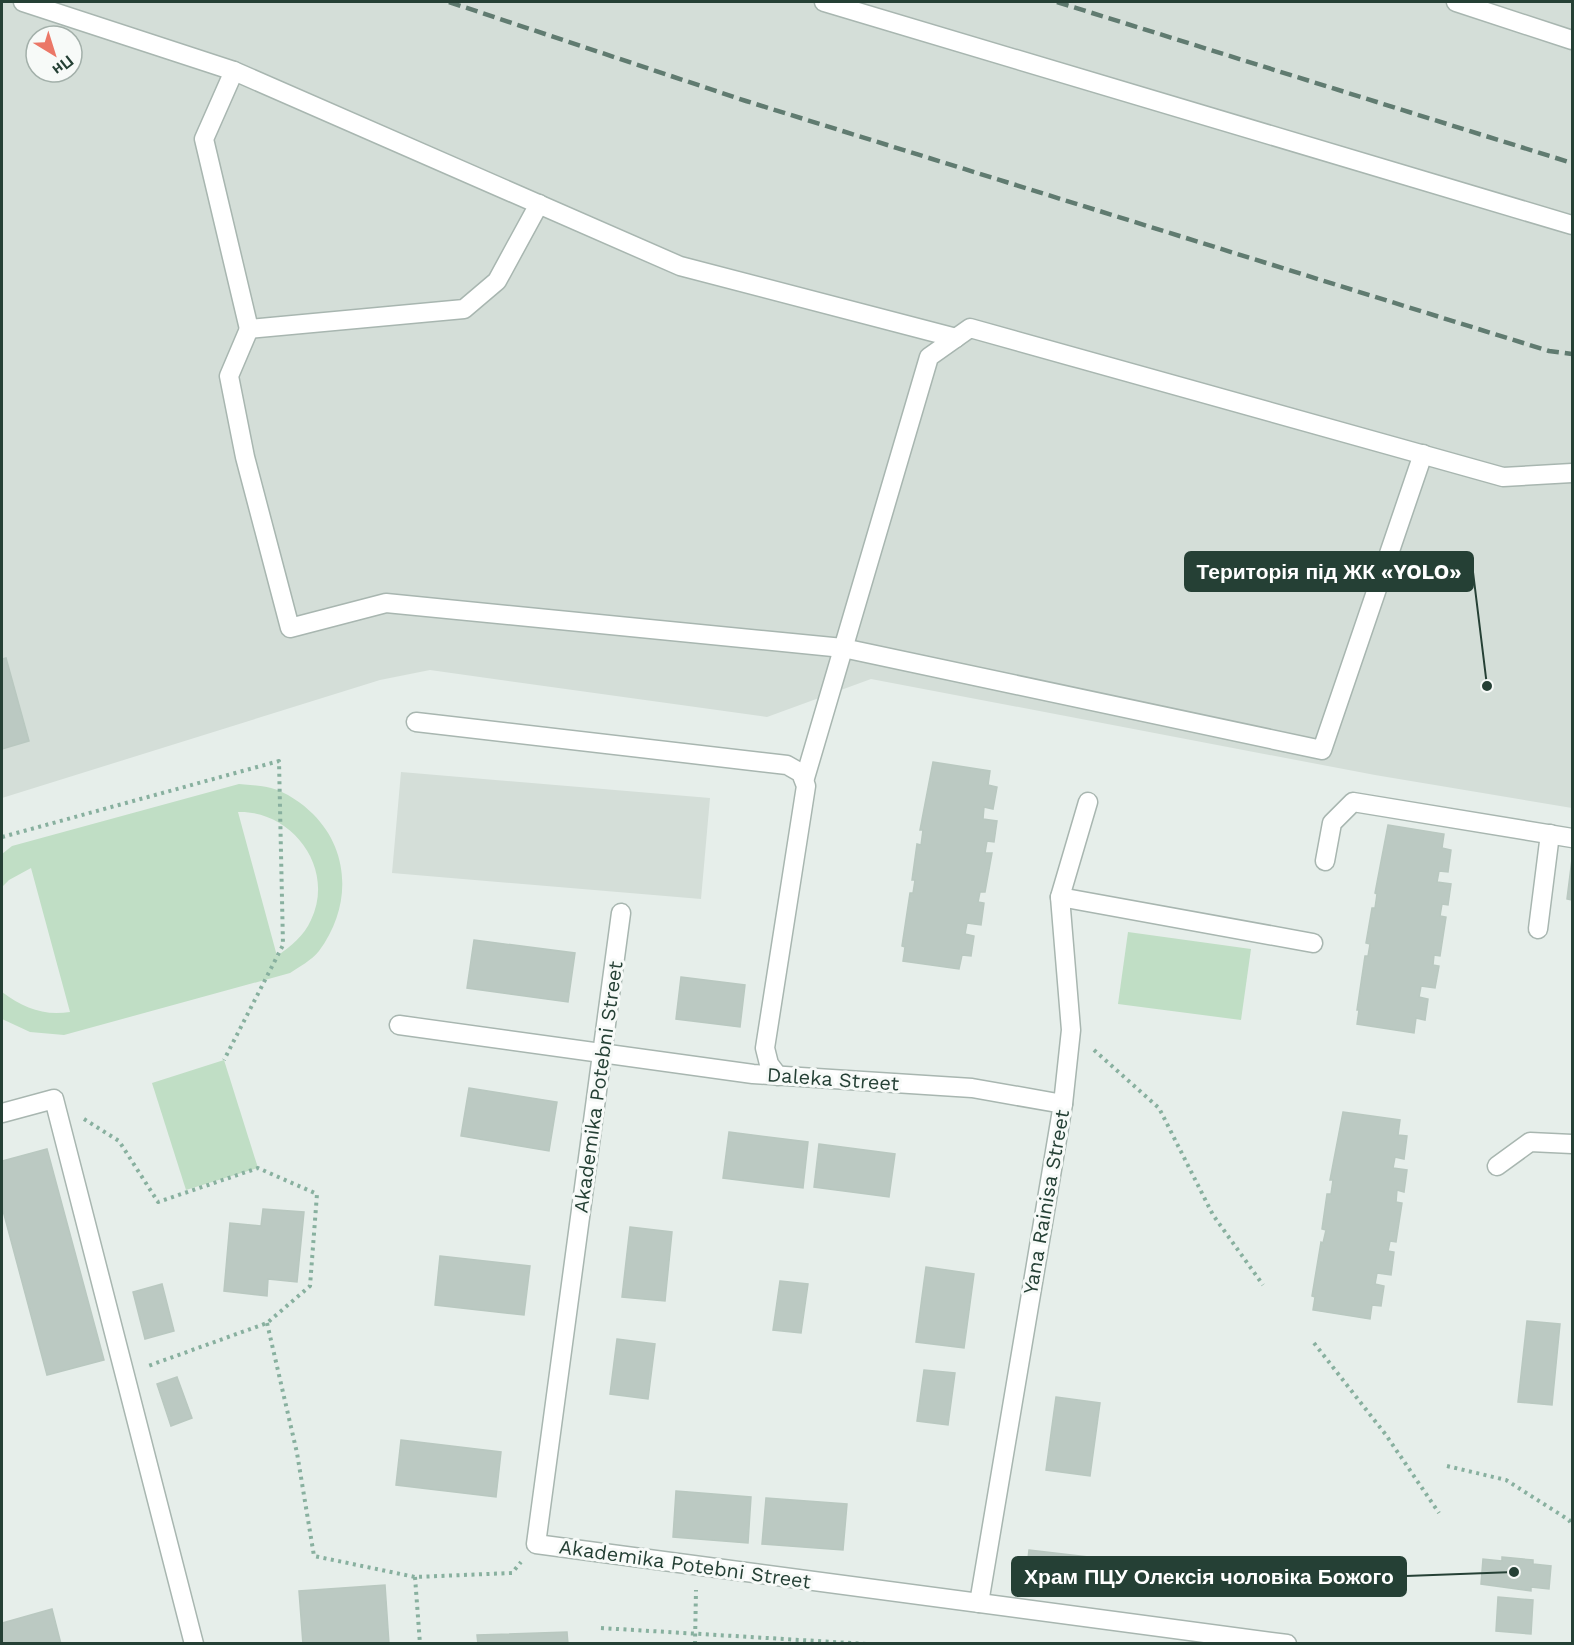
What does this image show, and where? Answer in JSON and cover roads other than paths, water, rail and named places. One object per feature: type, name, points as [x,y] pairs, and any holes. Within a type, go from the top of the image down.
[{"type":"street","points":[[23,2],[62,8],[234,71],[680,266],[956,338]]},
{"type":"street","points":[[824,2],[1572,225]]},
{"type":"street","points":[[1456,2],[1572,40]]},
{"type":"street","points":[[234,71],[204,139],[249,329],[229,376],[245,457],[290,628],[386,603],[843,648],[1322,750],[1424,454]]},
{"type":"street","points":[[249,329],[464,309],[497,281],[539,204]]},
{"type":"street","points":[[778,1076],[769,1064],[765,1048],[806,786],[805,778],[929,357],[970,328],[1503,477],[1572,473]]},
{"type":"street","points":[[416,722],[787,765],[795,768],[805,778]]},
{"type":"street","name":"Yana Rainisa Street","points":[[979,1603],[1063,1104],[1071,1030],[1060,897],[1088,802]]},
{"type":"street","points":[[1325,861],[1332,823],[1353,802],[1572,838]]},
{"type":"street","points":[[1539,929],[1550,834]]},
{"type":"street","points":[[1060,897],[1313,943]]},
{"type":"street","name":"Akademika Potebni Street","points":[[621,913],[536,1544],[1287,1644]]},
{"type":"street","name":"Daleka Street","points":[[399,1025],[778,1076],[972,1088],[1063,1104]]},
{"type":"street","points":[[2,1113],[54,1099],[194,1644]]},
{"type":"street","points":[[1497,1166],[1530,1142],[1572,1144]]},
{"type":"railway","points":[[449,2],[746,101],[1549,351],[1572,354]]},
{"type":"railway","points":[[1057,2],[1572,163]]},
{"type":"place","name":"Територія під ЖК «YOLO»","points":[[1487,686]]},
{"type":"place","name":"Храм ПЦУ Олексія чоловіка Божого","points":[[1514,1572]]}]
